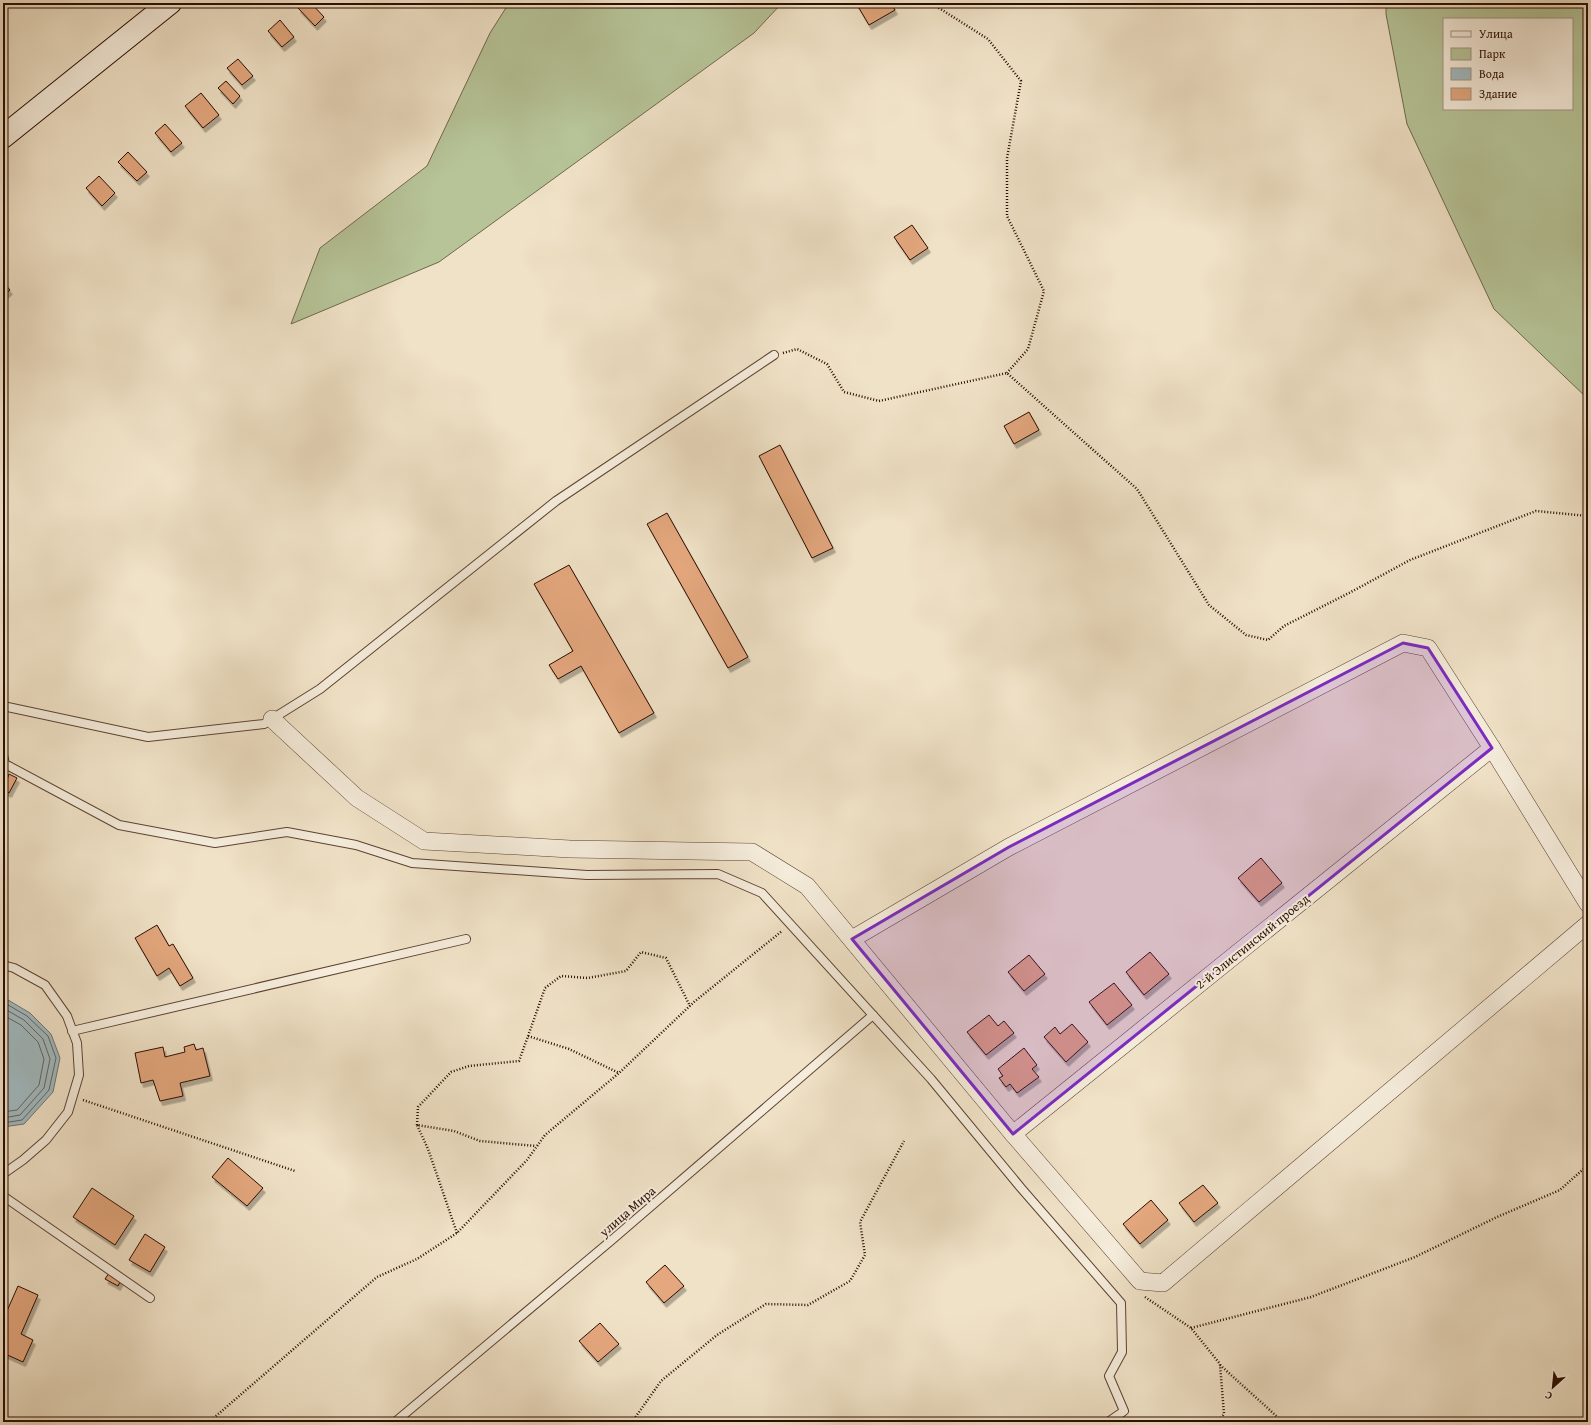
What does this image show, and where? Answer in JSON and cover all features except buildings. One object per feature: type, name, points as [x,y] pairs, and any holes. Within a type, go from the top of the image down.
[{"type":"street","points":[[3,137],[170,3]]},
{"type":"street","points":[[852,939],[1009,847],[1403,643],[1428,648],[1492,748],[1588,904]]},
{"type":"street","points":[[272,719],[357,798],[424,841],[570,848],[752,852],[808,886],[1012,1134],[1140,1281],[1163,1283],[1588,924]]},
{"type":"street","name":"2-й Элистинский проезд","points":[[1012,1134],[1492,748]]},
{"type":"lane","points":[[3,706],[148,737],[264,724],[320,689],[556,501],[774,355]]},
{"type":"lane","points":[[3,755],[5,764],[119,825],[215,843],[287,832],[356,845],[412,864],[587,875],[718,874],[762,893],[931,1079],[1021,1188],[1121,1303],[1122,1352],[1109,1376],[1124,1411],[1108,1422]]},
{"type":"lane","points":[[72,1031],[466,939]]},
{"type":"lane","points":[[3,965],[14,968],[45,985],[67,1016],[76,1043],[79,1075],[68,1112],[46,1140],[3,1174]]},
{"type":"lane","name":"улица Мира","points":[[395,1422],[613,1239],[873,1015]]},
{"type":"lane","points":[[3,1196],[150,1298]]},
{"type":"path","points":[[774,355],[797,349],[827,364],[844,392],[878,401],[1007,373],[1028,350],[1044,291],[1007,216],[1007,158],[1021,81],[988,40],[931,3]]},
{"type":"path","points":[[1007,373],[1137,489],[1210,605],[1246,635],[1268,640],[1284,626],[1410,560],[1536,511],[1588,516]]},
{"type":"path","points":[[209,1422],[377,1277],[417,1259],[457,1233],[527,1160],[545,1135],[619,1073],[690,1006],[790,924]]},
{"type":"path","points":[[457,1233],[428,1149],[417,1125],[418,1108],[451,1072],[469,1066],[519,1061],[545,988],[561,976],[588,978],[626,971],[641,952],[666,958],[690,1006]]},
{"type":"path","points":[[528,1036],[569,1049],[619,1073]]},
{"type":"path","points":[[73,1097],[296,1171]]},
{"type":"path","points":[[417,1125],[454,1130],[480,1141],[537,1146]]},
{"type":"path","points":[[632,1422],[661,1382],[717,1335],[766,1304],[808,1305],[850,1281],[864,1254],[860,1222],[904,1141]]},
{"type":"path","points":[[1191,1328],[1311,1297],[1415,1257],[1497,1217],[1560,1190],[1588,1165]]},
{"type":"path","points":[[1138,1293],[1191,1328],[1220,1364],[1283,1422]]},
{"type":"path","points":[[1218,1422],[1224,1414],[1220,1364]]},
{"type":"highlighted area","points":[[1403,643],[1428,648],[1492,748],[1013,1134],[852,939],[1009,847]]},
{"type":"green space","points":[[509,3],[782,3],[754,33],[439,262],[291,324],[320,248],[427,166],[490,33]]},
{"type":"green space","points":[[1386,3],[1588,3],[1588,399],[1494,309],[1407,124],[1386,14]]},
{"type":"water","points":[[3,997],[30,1013],[51,1034],[60,1058],[53,1092],[24,1124],[3,1127]]}]
